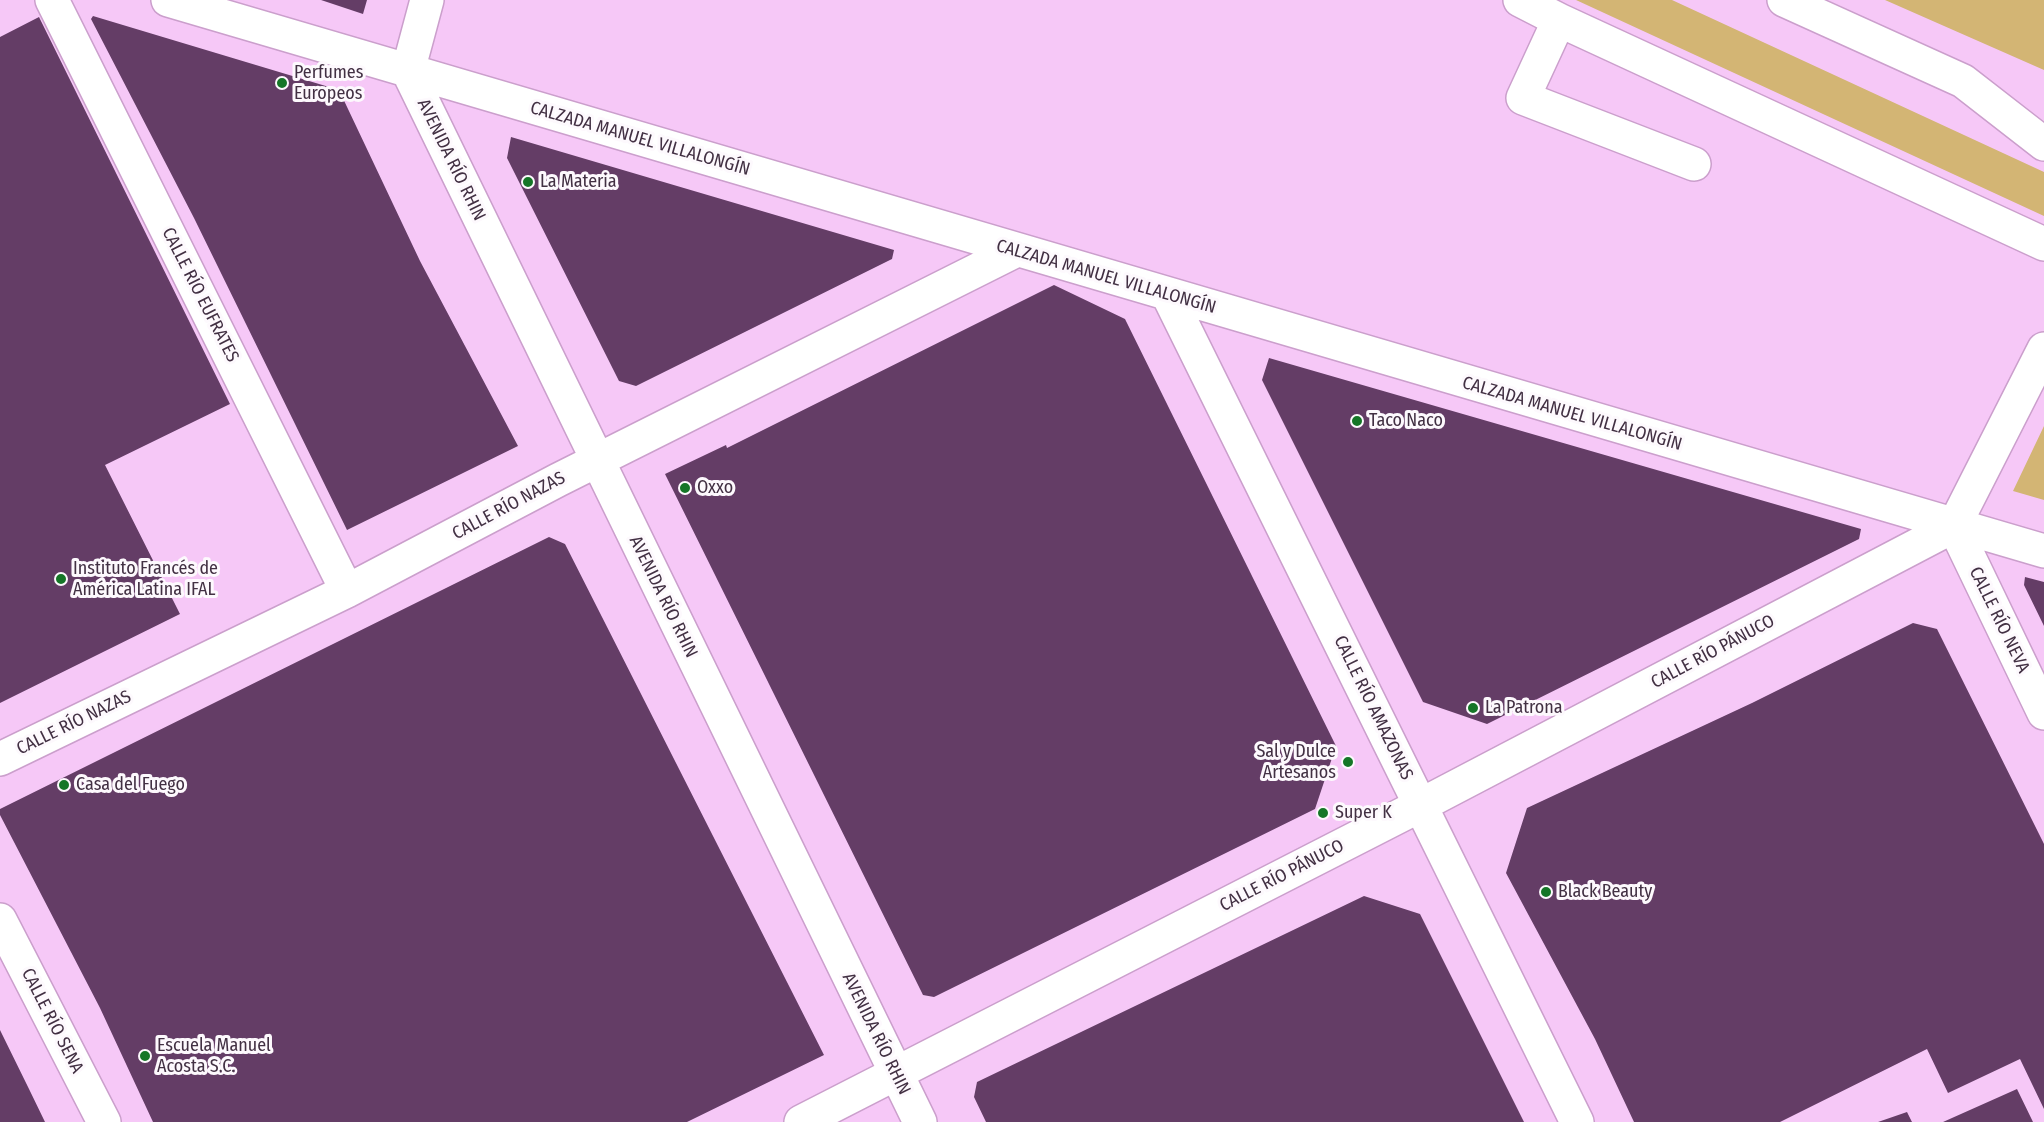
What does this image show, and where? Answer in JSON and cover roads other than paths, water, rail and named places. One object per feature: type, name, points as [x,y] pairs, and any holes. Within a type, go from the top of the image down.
[{"type":"street","name":"CALLE RÍO EUFRATES","points":[[52,0],[347,591]]},
{"type":"street","name":"CALZADA MANUEL VILLALONGÍN","points":[[168,0],[2044,551]]},
{"type":"street","points":[[408,71],[427,0]]},
{"type":"street","points":[[1520,0],[2044,244]]},
{"type":"street","points":[[1784,0],[1964,81],[2044,144]]},
{"type":"street","points":[[1559,20],[1523,98],[1694,164]]},
{"type":"street","name":"AVENIDA RÍO RHIN","points":[[408,71],[920,1122]]},
{"type":"street","name":"CALLE RÍO NAZAS","points":[[0,759],[347,591],[597,461],[1017,250]]},
{"type":"street","name":"CALLE RÍO AMAZONAS","points":[[1168,295],[1577,1122]]},
{"type":"street","points":[[1953,526],[2044,349]]},
{"type":"street","name":"CALLE RÍO NEVA","points":[[1953,526],[2044,713]]},
{"type":"street","name":"CALLE RÍO PÁNUCO","points":[[801,1122],[1421,805],[1953,526]]},
{"type":"street","name":"CALLE RÍO SENA","points":[[0,920],[104,1122]]},
{"type":"place","name":"Perfumes Europeos","points":[[282,83]]},
{"type":"place","name":"La Materia","points":[[528,182]]},
{"type":"place","name":"Taco Naco","points":[[1357,421]]},
{"type":"place","name":"Oxxo","points":[[685,488]]},
{"type":"place","name":"Instituto Francés de América Latina IFAL","points":[[61,579]]},
{"type":"place","name":"La Patrona","points":[[1473,708]]},
{"type":"place","name":"Sal y Dulce Artesanos","points":[[1348,762]]},
{"type":"place","name":"Casa del Fuego","points":[[64,785]]},
{"type":"place","name":"Super K","points":[[1323,813]]},
{"type":"place","name":"Black Beauty","points":[[1546,892]]},
{"type":"place","name":"Escuela Manuel Acosta S.C.","points":[[145,1056]]}]
